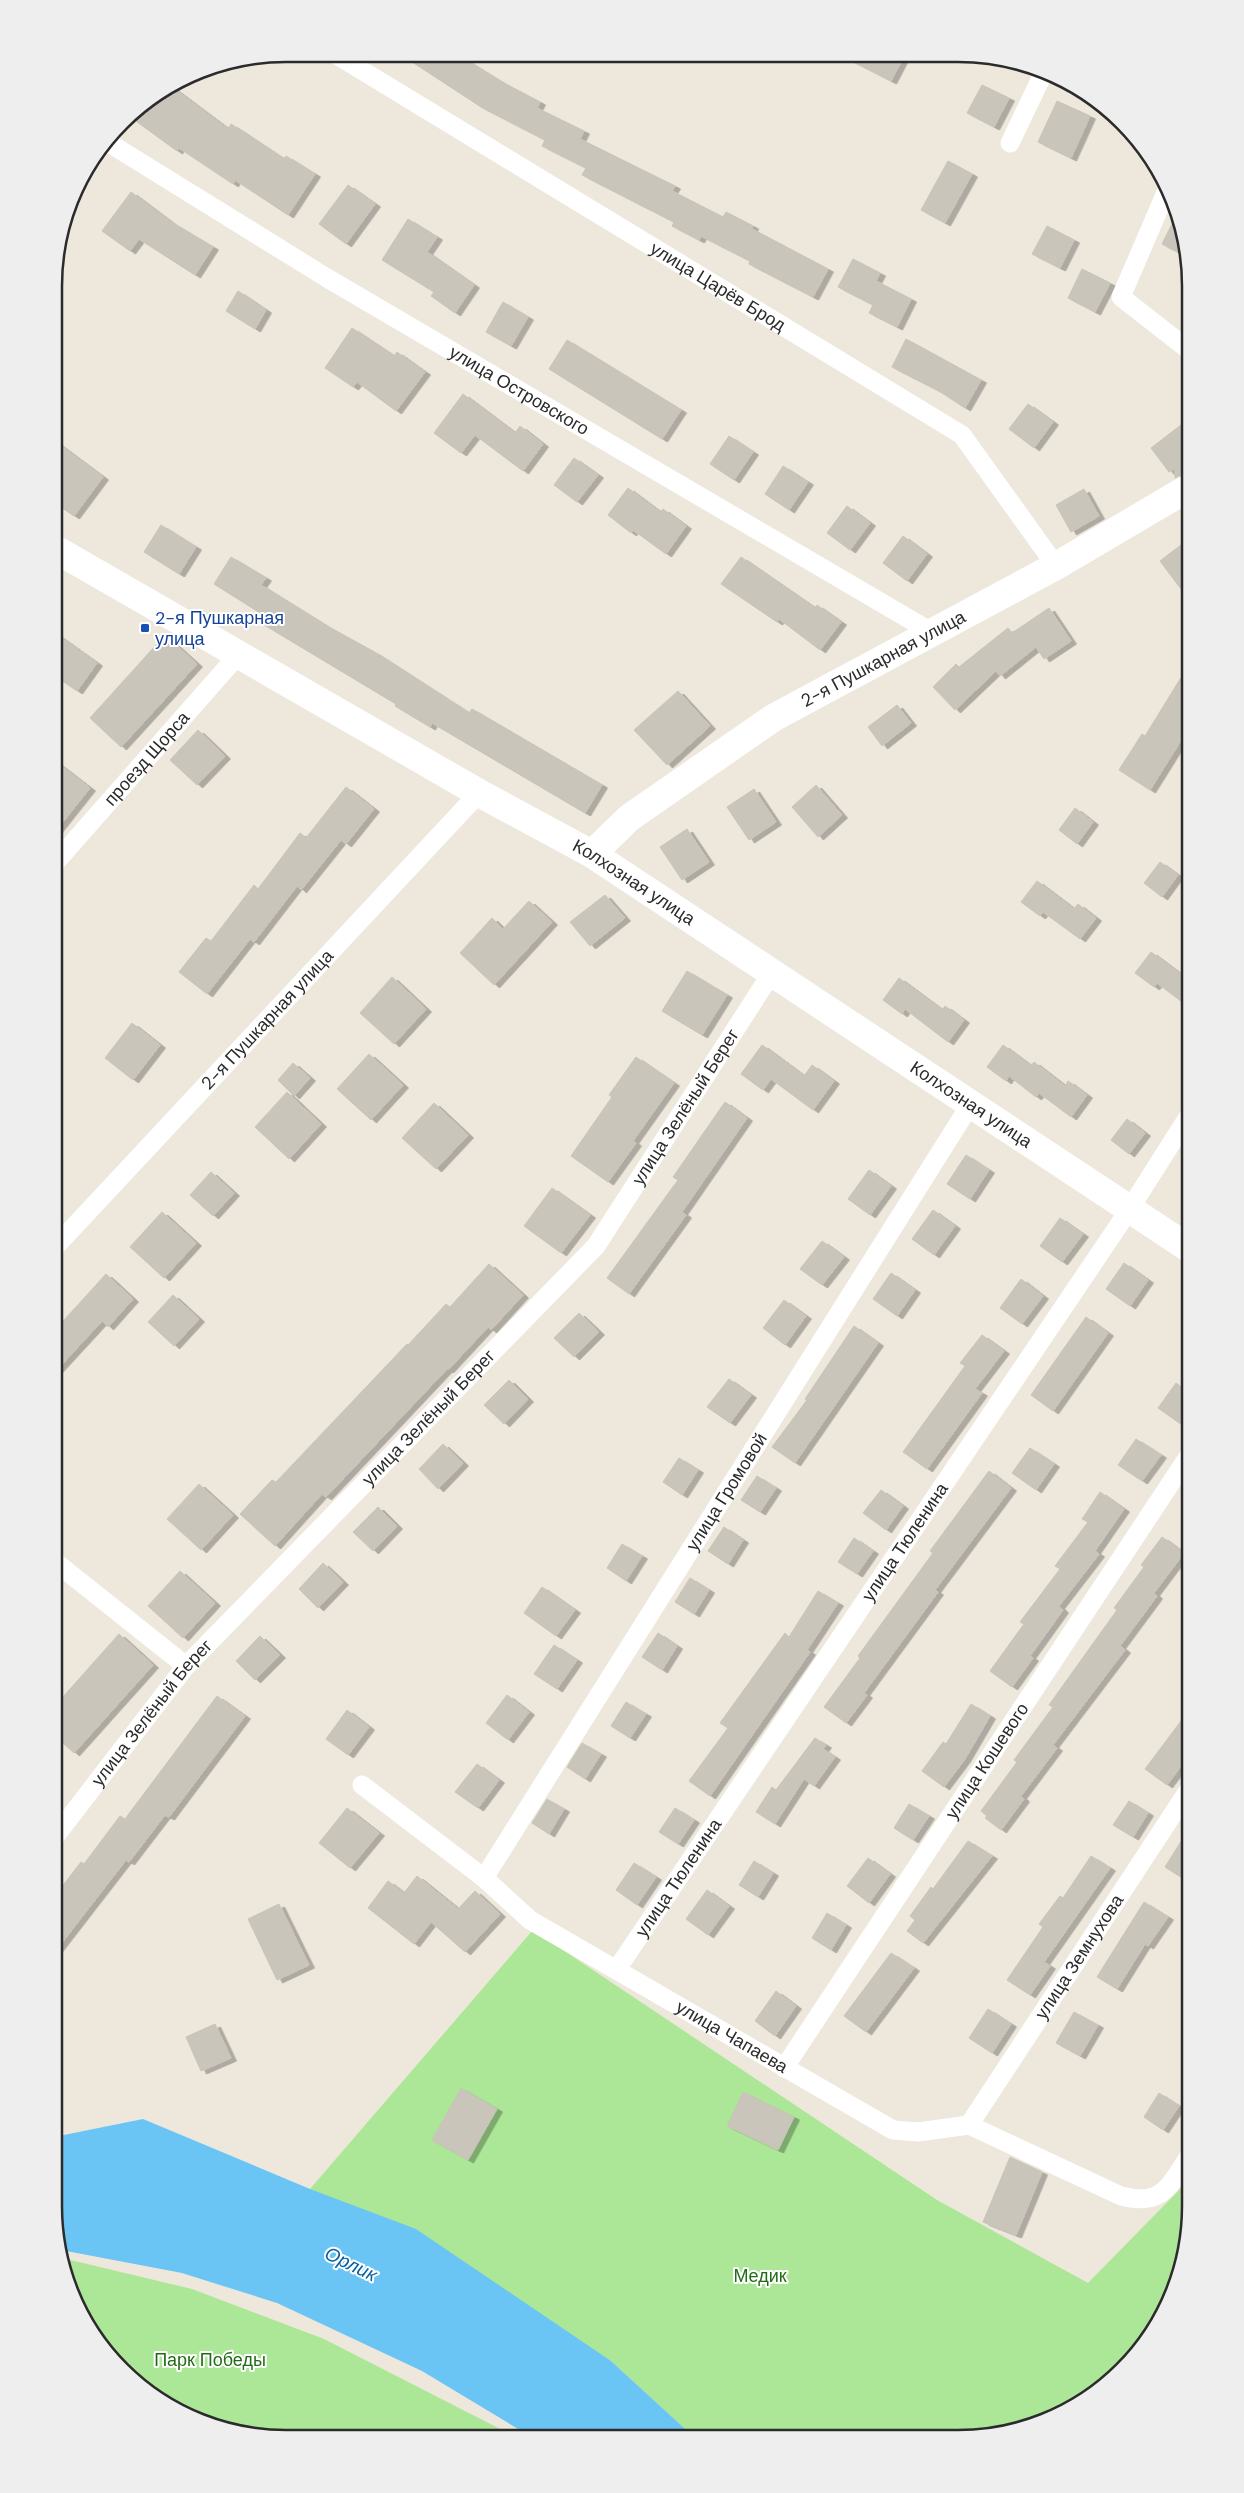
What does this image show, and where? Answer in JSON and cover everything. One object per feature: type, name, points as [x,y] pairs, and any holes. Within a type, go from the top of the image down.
[{"type":"main road","name":"2-я Пушкарная улица","points":[[592,854],[629,818],[773,718],[1056,566],[1182,492]]},
{"type":"main road","name":"Колхозная улица","points":[[62,553],[479,793],[592,854],[1182,1244]]},
{"type":"street","name":"улица Царёв Брод","points":[[348,62],[962,436],[1056,566]]},
{"type":"street","points":[[1010,144],[1041,79]]},
{"type":"street","name":"улица Островского","points":[[112,146],[327,278],[933,633]]},
{"type":"street","points":[[1163,199],[1121,297],[1182,345]]},
{"type":"street","name":"проезд Щорса","points":[[62,855],[238,655]]},
{"type":"street","name":"2-я Пушкарная улица","points":[[62,1240],[479,793]]},
{"type":"street","name":"улица Зелёный Берег","points":[[62,1828],[186,1666],[596,1246],[772,974]]},
{"type":"street","name":"улица Громовой","points":[[484,1878],[970,1105]]},
{"type":"street","name":"улица Тюленина","points":[[618,1968],[1129,1210],[1182,1127]]},
{"type":"street","name":"улица Кошевого","points":[[784,2068],[1182,1466]]},
{"type":"street","points":[[62,1567],[186,1666]]},
{"type":"street","name":"улица Чапаева","points":[[362,1785],[484,1878],[530,1920],[618,1968],[784,2068],[893,2130],[918,2132],[969,2125]]},
{"type":"street","name":"улица Земнухова","points":[[969,2125],[1182,1800]]},
{"type":"street","points":[[969,2125],[1121,2196],[1139,2201],[1158,2197],[1171,2184],[1182,2167]]},
{"type":"green space","name":"Медик","points":[[533,1930],[937,2200],[1088,2283],[1182,2187],[1182,2207],[1180,2236],[1174,2265],[1170,2279],[1152,2319],[1116,2365],[1082,2393],[1057,2407],[1016,2423],[972,2430],[686,2430],[611,2361],[310,2189]]},
{"type":"green space","name":"Парк Победы","points":[[69,2260],[192,2289],[324,2339],[502,2430],[272,2430],[257,2429],[214,2419],[174,2401],[128,2365],[92,2319],[74,2279]]},
{"type":"water","name":"Орлик","points":[[143,2119],[310,2189],[416,2229],[611,2361],[686,2430],[520,2430],[422,2371],[277,2303],[182,2273],[67,2251],[62,2207],[62,2135]]},
{"type":"building","points":[[412,62],[469,62],[540,102],[537,108],[584,131],[580,139],[675,186],[672,191],[723,217],[726,212],[753,226],[752,229],[828,269],[813,297],[749,264],[750,261],[701,236],[699,240],[672,226],[674,222],[582,175],[586,168],[542,146],[545,140],[481,107]]},
{"type":"building","points":[[854,62],[901,62],[891,81]]},
{"type":"building","points":[[982,85],[1009,98],[994,127],[967,113]]},
{"type":"building","points":[[177,91],[228,129],[231,124],[284,159],[286,156],[315,174],[288,215],[235,180],[233,184],[179,148],[177,151],[136,121]]},
{"type":"building","points":[[1057,101],[1090,116],[1071,158],[1038,142]]},
{"type":"building","points":[[948,161],[972,174],[945,223],[921,210]]},
{"type":"building","points":[[348,185],[375,204],[346,244],[319,224]]},
{"type":"building","points":[[131,192],[171,222],[213,247],[195,275],[139,239],[130,251],[102,231]]},
{"type":"building","points":[[408,219],[437,237],[427,252],[474,285],[455,313],[431,296],[434,292],[382,260]]},
{"type":"building","points":[[1173,223],[1179,253],[1162,244]]},
{"type":"building","points":[[1047,226],[1074,240],[1060,268],[1032,254]]},
{"type":"building","points":[[853,259],[880,273],[876,281],[911,299],[897,327],[869,313],[873,305],[838,287]]},
{"type":"building","points":[[1082,269],[1110,283],[1095,312],[1068,298]]},
{"type":"building","points":[[238,291],[266,310],[255,329],[226,311]]},
{"type":"building","points":[[503,302],[528,317],[511,346],[486,332]]},
{"type":"building","points":[[352,328],[394,356],[397,352],[425,372],[396,411],[357,382],[353,387],[325,368]]},
{"type":"building","points":[[906,339],[981,380],[965,408],[939,391],[892,367]]},
{"type":"building","points":[[567,340],[681,410],[662,439],[549,369]]},
{"type":"building","points":[[463,394],[515,433],[520,426],[543,444],[523,471],[475,435],[461,453],[434,433]]},
{"type":"building","points":[[1028,404],[1053,422],[1034,448],[1009,429]]},
{"type":"building","points":[[1182,424],[1182,475],[1175,478],[1175,468],[1169,472],[1151,448]]},
{"type":"building","points":[[729,436],[753,452],[734,480],[710,464]]},
{"type":"building","points":[[62,446],[103,477],[74,516],[62,508]]},
{"type":"building","points":[[574,458],[598,475],[577,502],[554,485]]},
{"type":"building","points":[[783,466],[808,482],[789,510],[765,494]]},
{"type":"building","points":[[628,488],[660,512],[663,509],[686,526],[666,554],[633,530],[631,533],[608,515]]},
{"type":"building","points":[[1084,489],[1099,516],[1071,532],[1056,505]]},
{"type":"building","points":[[847,506],[870,523],[850,550],[827,533]]},
{"type":"building","points":[[161,525],[196,547],[179,574],[144,552]]},
{"type":"building","points":[[903,536],[927,554],[907,581],[883,563]]},
{"type":"building","points":[[1182,544],[1182,590],[1160,561]]},
{"type":"building","points":[[231,557],[266,578],[261,585],[327,626],[376,653],[469,713],[472,709],[602,785],[585,813],[432,723],[430,727],[395,706],[396,704],[261,623],[265,616],[214,584]]},
{"type":"building","points":[[741,557],[815,608],[817,605],[841,622],[820,650],[779,619],[777,622],[721,584]]},
{"type":"building","points":[[1049,608],[1071,641],[1044,659],[1036,647],[1000,676],[996,671],[955,710],[933,687],[956,664],[959,667],[1008,628],[1012,633]]},
{"type":"building","points":[[165,635],[197,664],[121,747],[90,718]]},
{"type":"building","points":[[62,638],[97,663],[77,691],[62,681]]},
{"type":"building","points":[[1182,676],[1182,739],[1150,790],[1119,770],[1142,734],[1145,736]]},
{"type":"building","points":[[678,691],[710,726],[667,765],[634,730]]},
{"type":"building","points":[[897,705],[911,723],[882,746],[868,727]]},
{"type":"building","points":[[198,730],[225,756],[197,785],[170,760]]},
{"type":"building","points":[[62,766],[90,788],[62,823]]},
{"type":"building","points":[[816,785],[842,815],[818,837],[792,807]]},
{"type":"building","points":[[346,787],[374,809],[346,844],[341,840],[301,890],[297,886],[254,942],[250,939],[207,994],[179,972],[206,938],[211,941],[254,885],[258,889],[300,833],[306,838]]},
{"type":"building","points":[[754,789],[776,822],[749,840],[727,807]]},
{"type":"building","points":[[1075,808],[1093,822],[1077,844],[1059,830]]},
{"type":"building","points":[[687,829],[709,862],[682,880],[660,847]]},
{"type":"building","points":[[1160,862],[1178,875],[1162,897],[1144,883]]},
{"type":"building","points":[[1037,881],[1074,909],[1078,904],[1096,918],[1080,939],[1043,912],[1040,916],[1021,902]]},
{"type":"building","points":[[605,895],[625,918],[590,946],[570,922]]},
{"type":"building","points":[[529,901],[552,922],[494,985],[460,953],[492,918],[503,929]]},
{"type":"building","points":[[1151,952],[1182,975],[1182,1002],[1157,983],[1154,987],[1135,973]]},
{"type":"building","points":[[687,971],[727,995],[702,1035],[662,1011]]},
{"type":"building","points":[[392,977],[426,1009],[394,1044],[360,1013]]},
{"type":"building","points":[[899,978],[942,1010],[945,1006],[964,1020],[948,1042],[905,1009],[902,1014],[883,1000]]},
{"type":"building","points":[[132,1023],[160,1045],[133,1080],[105,1058]]},
{"type":"building","points":[[762,1045],[804,1076],[812,1065],[834,1081],[813,1110],[771,1079],[763,1090],[741,1074]]},
{"type":"building","points":[[1003,1045],[1031,1066],[1034,1062],[1065,1086],[1068,1081],[1087,1095],[1071,1117],[1039,1093],[1036,1097],[1009,1076],[1006,1081],[987,1067]]},
{"type":"building","points":[[369,1054],[403,1085],[371,1120],[337,1089]]},
{"type":"building","points":[[636,1057],[674,1083],[633,1141],[636,1143],[608,1182],[571,1156],[612,1097],[609,1095]]},
{"type":"building","points":[[293,1063],[310,1078],[294,1096],[278,1080]]},
{"type":"building","points":[[287,1092],[321,1124],[289,1159],[255,1127]]},
{"type":"building","points":[[725,1102],[747,1118],[682,1212],[686,1215],[629,1294],[607,1278],[678,1180],[673,1177]]},
{"type":"building","points":[[434,1103],[468,1135],[436,1169],[402,1138]]},
{"type":"building","points":[[1127,1119],[1145,1133],[1129,1154],[1111,1140]]},
{"type":"building","points":[[966,1155],[989,1170],[970,1199],[947,1184]]},
{"type":"building","points":[[869,1170],[891,1186],[870,1215],[848,1199]]},
{"type":"building","points":[[211,1172],[234,1193],[213,1216],[190,1195]]},
{"type":"building","points":[[552,1188],[590,1215],[561,1253],[524,1226]]},
{"type":"building","points":[[933,1210],[955,1226],[934,1255],[912,1239]]},
{"type":"building","points":[[162,1212],[196,1243],[164,1278],[130,1247]]},
{"type":"building","points":[[1060,1218],[1083,1234],[1062,1262],[1040,1246]]},
{"type":"building","points":[[822,1241],[844,1257],[822,1285],[800,1269]]},
{"type":"building","points":[[1124,1263],[1148,1280],[1130,1306],[1106,1289]]},
{"type":"building","points":[[489,1264],[523,1295],[491,1330],[488,1327],[447,1369],[326,1497],[322,1494],[275,1546],[240,1514],[272,1480],[276,1482],[446,1304],[450,1307]]},
{"type":"building","points":[[891,1273],[915,1290],[897,1316],[873,1299]]},
{"type":"building","points":[[106,1274],[133,1299],[108,1327],[102,1321],[62,1364],[62,1322]]},
{"type":"building","points":[[1021,1279],[1043,1296],[1022,1324],[1000,1308]]},
{"type":"building","points":[[173,1295],[199,1319],[174,1346],[148,1322]]},
{"type":"building","points":[[784,1300],[806,1316],[785,1345],[763,1328]]},
{"type":"building","points":[[579,1313],[599,1332],[574,1357],[554,1338]]},
{"type":"building","points":[[1086,1317],[1108,1333],[1053,1411],[1031,1395]]},
{"type":"building","points":[[854,1326],[878,1343],[795,1463],[772,1447],[807,1400],[805,1399]]},
{"type":"building","points":[[982,1335],[1004,1351],[975,1389],[982,1393],[927,1469],[903,1452],[965,1366],[960,1363]]},
{"type":"building","points":[[729,1379],[751,1395],[730,1423],[707,1407]]},
{"type":"building","points":[[509,1380],[528,1399],[504,1424],[484,1405]]},
{"type":"building","points":[[1176,1383],[1182,1387],[1182,1425],[1158,1408]]},
{"type":"building","points":[[1136,1439],[1161,1455],[1142,1481],[1118,1465]]},
{"type":"building","points":[[443,1444],[463,1463],[438,1489],[419,1469]]},
{"type":"building","points":[[1030,1448],[1054,1464],[1036,1490],[1012,1473]]},
{"type":"building","points":[[679,1458],[698,1470],[682,1495],[663,1482]]},
{"type":"building","points":[[989,1471],[1011,1488],[935,1590],[938,1592],[864,1693],[867,1695],[846,1723],[824,1707],[860,1658],[858,1656],[933,1553],[930,1551]]},
{"type":"building","points":[[757,1476],[776,1488],[760,1512],[741,1500]]},
{"type":"building","points":[[199,1484],[233,1515],[201,1550],[167,1519]]},
{"type":"building","points":[[881,1490],[903,1506],[886,1530],[863,1513]]},
{"type":"building","points":[[1100,1492],[1124,1509],[1095,1551],[1099,1554],[1059,1606],[1063,1610],[1030,1656],[1033,1658],[1012,1687],[990,1671],[1024,1624],[1020,1622],[1060,1569],[1055,1566],[1088,1522],[1082,1519]]},
{"type":"building","points":[[378,1507],[397,1526],[373,1551],[353,1532]]},
{"type":"building","points":[[724,1527],[743,1540],[728,1564],[708,1551]]},
{"type":"building","points":[[1162,1537],[1182,1552],[1182,1556],[1154,1593],[1157,1596],[1120,1646],[1125,1650],[1053,1745],[1057,1748],[1021,1796],[1024,1799],[1001,1830],[985,1818],[987,1816],[981,1811],[1017,1762],[1014,1760],[1053,1707],[1049,1705],[1117,1610],[1114,1608],[1144,1567],[1141,1565]]},
{"type":"building","points":[[854,1538],[873,1551],[857,1574],[838,1562]]},
{"type":"building","points":[[622,1544],[642,1556],[626,1581],[607,1568]]},
{"type":"building","points":[[323,1563],[343,1582],[318,1608],[299,1589]]},
{"type":"building","points":[[180,1571],[215,1603],[183,1638],[148,1606]]},
{"type":"building","points":[[690,1578],[709,1590],[694,1614],[675,1602]]},
{"type":"building","points":[[542,1587],[575,1610],[556,1636],[524,1613]]},
{"type":"building","points":[[818,1591],[838,1603],[807,1650],[810,1652],[710,1796],[689,1781],[728,1728],[720,1723],[785,1633],[789,1637]]},
{"type":"building","points":[[658,1633],[677,1646],[662,1670],[642,1657]]},
{"type":"building","points":[[119,1634],[153,1665],[74,1753],[62,1742],[62,1698]]},
{"type":"building","points":[[260,1636],[280,1655],[255,1680],[236,1661]]},
{"type":"building","points":[[554,1645],[577,1660],[557,1689],[534,1674]]},
{"type":"building","points":[[507,1695],[529,1712],[508,1740],[486,1723]]},
{"type":"building","points":[[217,1696],[245,1716],[169,1817],[165,1815],[129,1862],[126,1860],[62,1943],[62,1887],[81,1862],[84,1864],[120,1816],[125,1819]]},
{"type":"building","points":[[626,1702],[646,1714],[630,1738],[611,1726]]},
{"type":"building","points":[[971,1704],[990,1716],[965,1759],[944,1787],[922,1771],[943,1742],[946,1744]]},
{"type":"building","points":[[347,1710],[369,1727],[348,1755],[326,1739]]},
{"type":"building","points":[[1182,1720],[1182,1765],[1167,1785],[1145,1769]]},
{"type":"building","points":[[815,1738],[826,1745],[823,1749],[835,1757],[814,1786],[804,1779],[775,1824],[756,1812],[772,1787],[776,1790]]},
{"type":"building","points":[[582,1743],[601,1754],[585,1779],[567,1767]]},
{"type":"building","points":[[477,1764],[499,1780],[478,1808],[455,1792]]},
{"type":"building","points":[[547,1799],[564,1809],[549,1834],[532,1823]]},
{"type":"building","points":[[1129,1801],[1148,1813],[1133,1837],[1113,1825]]},
{"type":"building","points":[[909,1804],[929,1816],[913,1840],[894,1828]]},
{"type":"building","points":[[347,1808],[379,1833],[350,1868],[319,1843]]},
{"type":"building","points":[[675,1808],[694,1820],[678,1844],[659,1832]]},
{"type":"building","points":[[1182,1840],[1182,1878],[1165,1867]]},
{"type":"building","points":[[968,1841],[992,1856],[923,1943],[907,1931],[915,1920],[910,1916],[931,1887],[933,1889]]},
{"type":"building","points":[[1091,1856],[1110,1868],[1044,1962],[1050,1966],[1030,1995],[1007,1980],[1043,1927],[1039,1924],[1060,1896],[1063,1898]]},
{"type":"building","points":[[868,1858],[890,1874],[869,1903],[847,1886]]},
{"type":"building","points":[[754,1861],[773,1873],[758,1897],[739,1885]]},
{"type":"building","points":[[634,1863],[656,1877],[637,1905],[616,1890]]},
{"type":"building","points":[[417,1876],[458,1909],[475,1891],[500,1914],[465,1952],[431,1922],[414,1944],[368,1908],[388,1881],[404,1893]]},
{"type":"building","points":[[707,1890],[729,1906],[708,1935],[686,1919]]},
{"type":"building","points":[[1144,1902],[1168,1917],[1148,1946],[1145,1944],[1117,1989],[1097,1977]]},
{"type":"building","points":[[279,1904],[309,1965],[277,1980],[248,1919]]},
{"type":"building","points":[[827,1913],[846,1925],[831,1950],[812,1938]]},
{"type":"building","points":[[891,1953],[914,1968],[866,2032],[844,2016]]},
{"type":"building","points":[[776,1991],[796,2006],[775,2036],[755,2021]]},
{"type":"building","points":[[988,2009],[1011,2024],[992,2053],[969,2038]]},
{"type":"building","points":[[1074,2012],[1098,2025],[1080,2056],[1056,2043]]},
{"type":"building","points":[[215,2024],[231,2058],[201,2071],[186,2037]]},
{"type":"building","points":[[461,2088],[497,2109],[468,2160],[432,2140]]},
{"type":"building","points":[[743,2092],[794,2117],[778,2150],[727,2126]]},
{"type":"building","points":[[1159,2093],[1179,2106],[1163,2130],[1144,2117]]},
{"type":"building","points":[[1010,2157],[1042,2172],[1016,2235],[983,2222]]},
{"type":"place","name":"2-я Пушкарная улица","points":[[145,628]]}]
